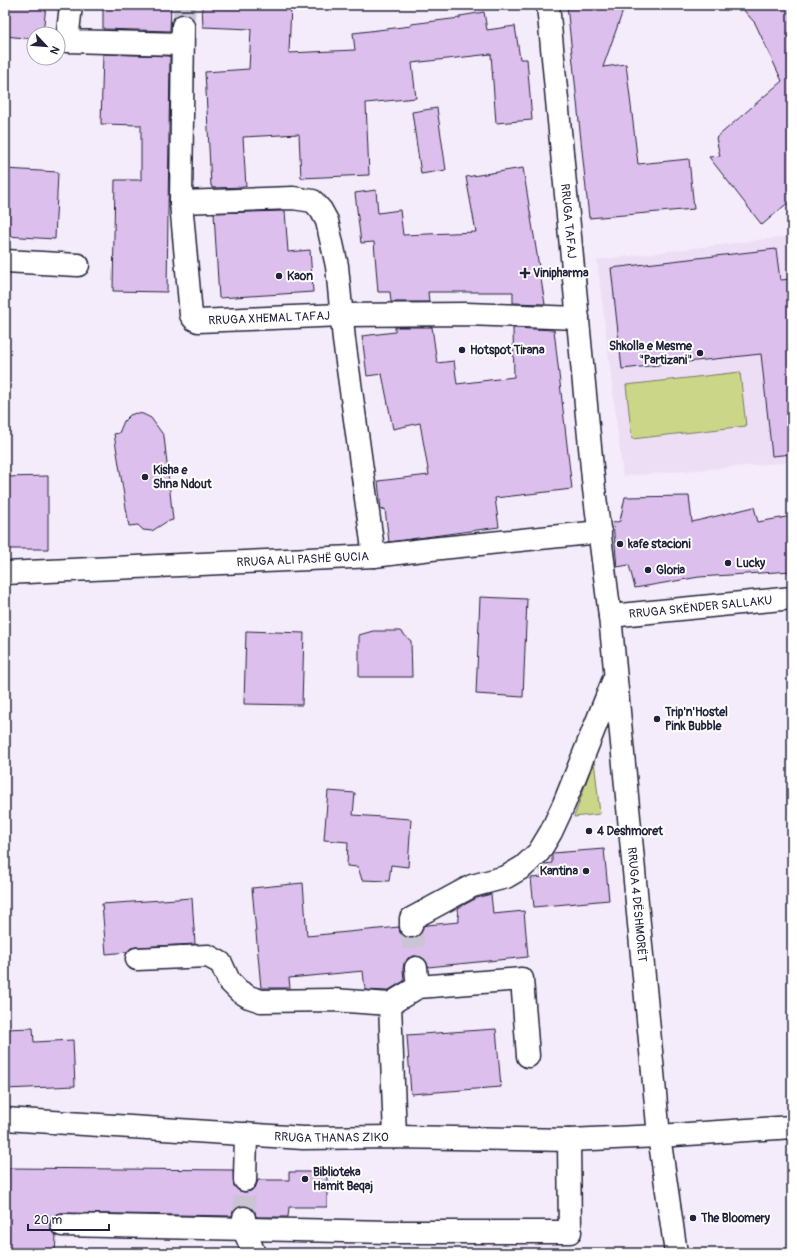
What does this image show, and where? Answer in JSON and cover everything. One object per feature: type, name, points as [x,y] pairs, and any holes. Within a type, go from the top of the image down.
[{"type":"street","name":"RRUGA XHEMAL TAFAJ","points":[[71,5],[67,41],[183,35],[181,202],[191,315],[194,319],[342,315],[466,314],[578,318]]},
{"type":"street","name":"RRUGA TAFAJ","points":[[548,5],[600,532]]},
{"type":"street","name":"RRUGA XHEMAL TAFAJ","points":[[181,202],[293,198],[313,201],[321,210],[327,221],[337,266],[345,347],[374,556]]},
{"type":"street","points":[[5,261],[78,265]]},
{"type":"street","name":"RRUGA ALI PASHË GUCIA","points":[[5,573],[374,556],[600,532]]},
{"type":"street","name":"RRUGA 4 DËSHMORËT","points":[[600,532],[610,616],[659,1136],[676,1253]]},
{"type":"street","name":"RRUGA SKËNDER SALLAKU","points":[[610,616],[792,598]]},
{"type":"street","points":[[411,926],[411,919],[472,886],[506,877],[523,866],[539,852],[551,832],[564,804],[615,676]]},
{"type":"street","points":[[137,959],[208,956],[221,963],[229,981],[239,991],[249,997],[261,1001],[333,1000],[390,1004]]},
{"type":"street","points":[[395,1137],[390,1004],[417,977],[522,979],[528,1056]]},
{"type":"street","name":"RRUGA THANAS ZIKO","points":[[5,1119],[303,1138],[395,1137],[569,1140],[659,1136],[792,1127]]},
{"type":"street","points":[[245,1180],[246,1134]]},
{"type":"street","points":[[62,1225],[244,1224],[456,1233],[570,1232],[569,1140]]},
{"type":"street","points":[[244,1224],[254,1253]]},
{"type":"shaded area","name":"Shkolla e Mesme \"Partizani\"","points":[[792,236],[792,462],[623,476],[597,260]]},
{"type":"green space","points":[[740,372],[746,426],[632,439],[626,385]]},
{"type":"green space","points":[[594,760],[600,814],[574,817]]},
{"type":"building","points":[[5,5],[46,5],[44,26],[26,26],[26,38],[5,36]]},
{"type":"building","points":[[103,5],[171,5],[170,31],[103,29]]},
{"type":"building","points":[[202,5],[291,5],[289,53],[355,50],[353,33],[411,26],[411,24],[460,18],[460,16],[484,12],[487,30],[515,26],[520,59],[527,59],[532,120],[496,123],[491,54],[412,63],[416,98],[366,103],[369,175],[301,178],[299,134],[243,137],[246,187],[212,188],[205,72],[249,69],[251,29],[203,27]]},
{"type":"building","points":[[567,5],[625,5],[603,67],[626,64],[638,164],[689,159],[694,209],[589,218]]},
{"type":"building","points":[[739,5],[792,5],[792,199],[762,225],[709,157],[720,156],[716,138],[782,81],[755,23]]},
{"type":"building","points":[[103,54],[170,56],[167,292],[113,291],[115,180],[141,180],[141,125],[101,124]]},
{"type":"building","points":[[437,108],[446,170],[421,174],[412,112]]},
{"type":"building","points":[[523,168],[545,304],[513,303],[513,292],[428,292],[429,302],[391,302],[390,292],[378,292],[374,242],[361,243],[355,193],[376,190],[378,213],[400,210],[403,235],[476,232],[466,177]]},
{"type":"building","points":[[5,169],[58,172],[55,239],[5,236]]},
{"type":"building","points":[[285,211],[288,252],[310,250],[313,292],[219,298],[214,213]]},
{"type":"building","points":[[776,249],[780,280],[792,279],[792,454],[772,456],[761,354],[622,369],[611,268]]},
{"type":"building","points":[[395,327],[432,327],[437,363],[454,361],[457,384],[514,377],[513,328],[554,330],[572,489],[495,498],[499,527],[389,542],[385,509],[381,510],[378,481],[429,475],[420,423],[393,429],[382,374],[367,376],[362,336],[395,332]]},
{"type":"building","name":"Kisha e Shna Ndout","points":[[136,413],[143,414],[151,418],[164,436],[173,520],[166,522],[152,531],[143,530],[138,525],[129,526],[114,434],[119,433],[124,421],[130,415]]},
{"type":"building","points":[[48,476],[48,549],[5,549],[5,477]]},
{"type":"building","points":[[689,496],[692,522],[754,507],[758,522],[792,516],[792,571],[699,577],[635,588],[629,565],[617,567],[613,523],[620,521],[625,497]]},
{"type":"building","points":[[480,597],[527,599],[523,697],[476,694]]},
{"type":"building","points":[[246,631],[304,633],[302,705],[244,704]]},
{"type":"building","points":[[373,631],[400,631],[411,641],[412,677],[359,677],[359,635]]},
{"type":"building","points":[[328,791],[355,793],[353,815],[411,819],[408,867],[391,865],[389,881],[362,880],[358,867],[347,866],[348,842],[324,840]]},
{"type":"building","points":[[604,849],[609,900],[534,907],[531,878],[542,877],[541,867],[544,864],[552,863],[553,853]]},
{"type":"building","points":[[303,883],[307,936],[399,927],[400,933],[404,937],[418,937],[422,932],[423,926],[459,922],[458,908],[477,898],[491,894],[493,914],[524,911],[528,957],[428,967],[426,961],[421,957],[414,956],[408,958],[404,963],[404,981],[387,991],[365,990],[363,971],[289,978],[290,988],[261,988],[252,888]]},
{"type":"building","points":[[192,898],[195,944],[136,947],[131,948],[127,952],[106,954],[102,904]]},
{"type":"building","points":[[33,1028],[34,1042],[73,1040],[75,1086],[5,1089],[5,1029]]},
{"type":"building","points":[[496,1029],[501,1087],[411,1094],[407,1035]]},
{"type":"building","points":[[8,1168],[233,1170],[234,1186],[238,1190],[244,1192],[251,1191],[256,1186],[258,1180],[289,1180],[289,1172],[327,1172],[327,1207],[289,1207],[288,1217],[256,1217],[255,1211],[251,1207],[244,1206],[237,1207],[233,1211],[232,1216],[62,1213],[56,1214],[52,1218],[50,1224],[51,1231],[56,1236],[55,1253],[7,1253]]},
{"type":"tunnel","points":[[183,26],[185,5]]},
{"type":"tunnel","points":[[411,926],[416,968]]},
{"type":"tunnel","points":[[244,1218],[245,1180]]},
{"type":"place","name":"Vinipharma","points":[[525,273]]},
{"type":"place","name":"Kaon","points":[[279,276]]},
{"type":"place","name":"Hotspot Tirana","points":[[462,350]]},
{"type":"place","name":"Shkolla e Mesme \"Partizani\"","points":[[700,353]]},
{"type":"place","name":"Kisha e Shna Ndout","points":[[145,477]]},
{"type":"place","name":"kafe stacioni","points":[[620,544]]},
{"type":"place","name":"Lucky","points":[[728,563]]},
{"type":"place","name":"Gloria","points":[[648,570]]},
{"type":"place","name":"Trip'n'Hostel Pink Bubble","points":[[657,719]]},
{"type":"place","name":"4 Deshmoret","points":[[589,831]]},
{"type":"place","name":"Kantina","points":[[586,871]]},
{"type":"place","name":"Biblioteka Hamit Beqaj","points":[[305,1179]]},
{"type":"place","name":"The Bloomery","points":[[693,1218]]}]
